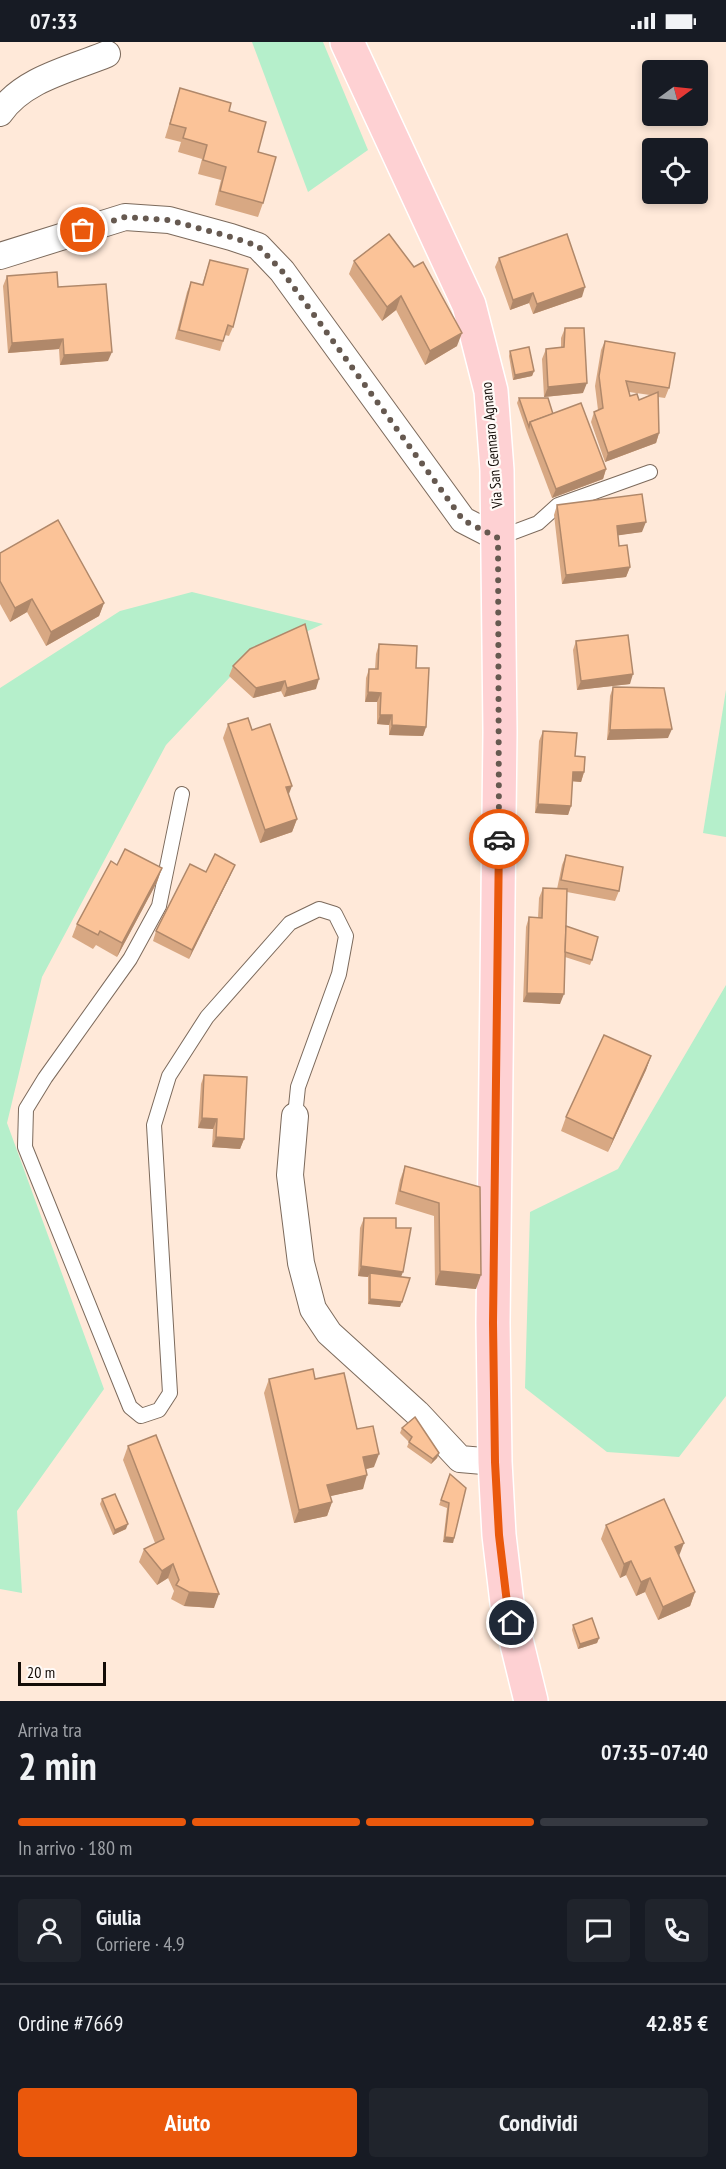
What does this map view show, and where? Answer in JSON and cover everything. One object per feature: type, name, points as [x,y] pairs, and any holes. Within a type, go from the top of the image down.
[{"type":"main road","name":"Via San Gennaro Agnano","points":[[347,42],[469,305],[490,391],[497,470],[500,732],[493,1323],[495,1462],[499,1535],[507,1603],[531,1701]]},
{"type":"street","points":[[0,113],[6,104],[32,84],[107,54]]},
{"type":"street","points":[[0,256],[125,217],[169,220],[258,246],[289,280],[463,520],[498,538]]},
{"type":"street","points":[[295,1116],[290,1175],[301,1263],[313,1309],[330,1334],[417,1413],[460,1459],[495,1462]]},
{"type":"lane","points":[[498,538],[538,523],[558,505],[650,472]]},
{"type":"lane","points":[[182,794],[159,906],[130,959],[45,1078],[26,1109],[26,1147],[130,1407],[141,1416],[159,1410],[170,1394],[154,1125],[169,1076],[207,1017],[290,923],[319,909],[335,914],[346,936],[339,974],[298,1087],[295,1116]]},
{"type":"green space","points":[[252,42],[323,42],[368,150],[308,192]]},
{"type":"green space","points":[[192,592],[323,624],[247,659],[166,745],[42,977],[7,1123],[104,1389],[17,1511],[22,1593],[0,1589],[0,688],[120,611]]},
{"type":"green space","points":[[726,690],[726,837],[703,833]]},
{"type":"green space","points":[[726,985],[726,1396],[679,1457],[607,1452],[525,1388],[530,1212],[618,1169]]},
{"type":"building","points":[[180,88],[231,103],[229,111],[266,122],[258,152],[276,157],[263,203],[220,191],[226,167],[203,160],[207,145],[183,138],[186,128],[170,124]]},
{"type":"building","points":[[389,234],[414,267],[423,262],[462,333],[430,351],[401,296],[387,307],[354,261]]},
{"type":"building","points":[[567,234],[585,287],[537,304],[533,293],[513,300],[499,258]]},
{"type":"building","points":[[210,260],[248,269],[233,327],[228,325],[223,341],[179,330],[191,282],[203,285]]},
{"type":"building","points":[[57,272],[58,287],[106,284],[112,352],[64,355],[63,339],[12,343],[7,276]]},
{"type":"building","points":[[565,328],[584,328],[587,383],[548,387],[546,349],[564,347]]},
{"type":"building","points":[[605,341],[675,353],[669,388],[626,381],[630,396],[637,394],[639,400],[658,392],[659,433],[608,453],[594,412],[603,408],[599,376]]},
{"type":"building","points":[[529,347],[534,371],[515,375],[510,351]]},
{"type":"building","points":[[519,398],[548,398],[553,414],[530,422],[529,427]]},
{"type":"building","points":[[581,403],[606,469],[556,489],[530,422]]},
{"type":"building","points":[[642,494],[646,522],[617,526],[619,546],[627,545],[630,567],[566,575],[557,505]]},
{"type":"building","points":[[58,520],[104,603],[51,632],[32,599],[15,608],[0,581],[0,553]]},
{"type":"building","points":[[305,624],[319,679],[287,688],[285,681],[256,688],[233,666],[250,649]]},
{"type":"building","points":[[628,635],[633,674],[581,681],[576,641]]},
{"type":"building","points":[[379,644],[417,646],[416,668],[429,668],[426,727],[392,725],[392,715],[380,715],[381,693],[368,692],[369,669],[378,669]]},
{"type":"building","points":[[613,687],[664,688],[672,729],[610,730]]},
{"type":"building","points":[[248,718],[252,730],[270,724],[292,786],[286,787],[297,819],[265,830],[228,724]]},
{"type":"building","points":[[543,731],[577,733],[575,756],[585,757],[584,772],[573,772],[571,806],[538,804]]},
{"type":"building","points":[[125,849],[162,868],[122,943],[100,931],[98,935],[77,924],[111,861],[117,865]]},
{"type":"building","points":[[215,854],[235,865],[192,950],[156,931],[190,864],[206,872]]},
{"type":"building","points":[[566,855],[623,867],[619,891],[561,880]]},
{"type":"building","points":[[543,888],[567,889],[564,994],[527,993],[529,917],[542,918]]},
{"type":"building","points":[[566,926],[598,937],[592,960],[565,952]]},
{"type":"building","points":[[604,1035],[651,1056],[613,1139],[566,1117]]},
{"type":"building","points":[[204,1075],[247,1077],[244,1139],[216,1137],[217,1119],[202,1118]]},
{"type":"building","points":[[405,1166],[480,1187],[481,1275],[440,1271],[439,1203],[400,1191]]},
{"type":"building","points":[[364,1218],[396,1218],[396,1228],[411,1228],[403,1272],[361,1266]]},
{"type":"building","points":[[370,1273],[410,1278],[402,1302],[370,1299]]},
{"type":"building","points":[[313,1369],[315,1379],[344,1373],[357,1429],[373,1426],[379,1454],[363,1457],[367,1475],[327,1485],[332,1502],[299,1510],[269,1379]]},
{"type":"building","points":[[415,1417],[439,1453],[433,1459],[409,1442],[412,1437],[402,1428]]},
{"type":"building","points":[[156,1435],[219,1594],[189,1592],[176,1585],[179,1580],[173,1564],[162,1571],[144,1549],[164,1539],[128,1446]]},
{"type":"building","points":[[450,1474],[466,1488],[454,1538],[445,1537],[449,1503],[441,1500]]},
{"type":"building","points":[[115,1494],[128,1524],[115,1530],[102,1499]]},
{"type":"building","points":[[664,1499],[684,1543],[675,1547],[695,1592],[663,1607],[650,1578],[641,1582],[631,1561],[624,1564],[606,1525]]},
{"type":"building","points":[[592,1618],[599,1638],[580,1644],[573,1625]]},
{"type":"way so far","points":[[83,230],[125,217],[169,220],[258,246],[282,271],[385,409],[463,520],[498,538],[499,839]]},
{"type":"route","points":[[499,839],[493,1323],[495,1462],[499,1535],[507,1603],[512,1623]]}]
